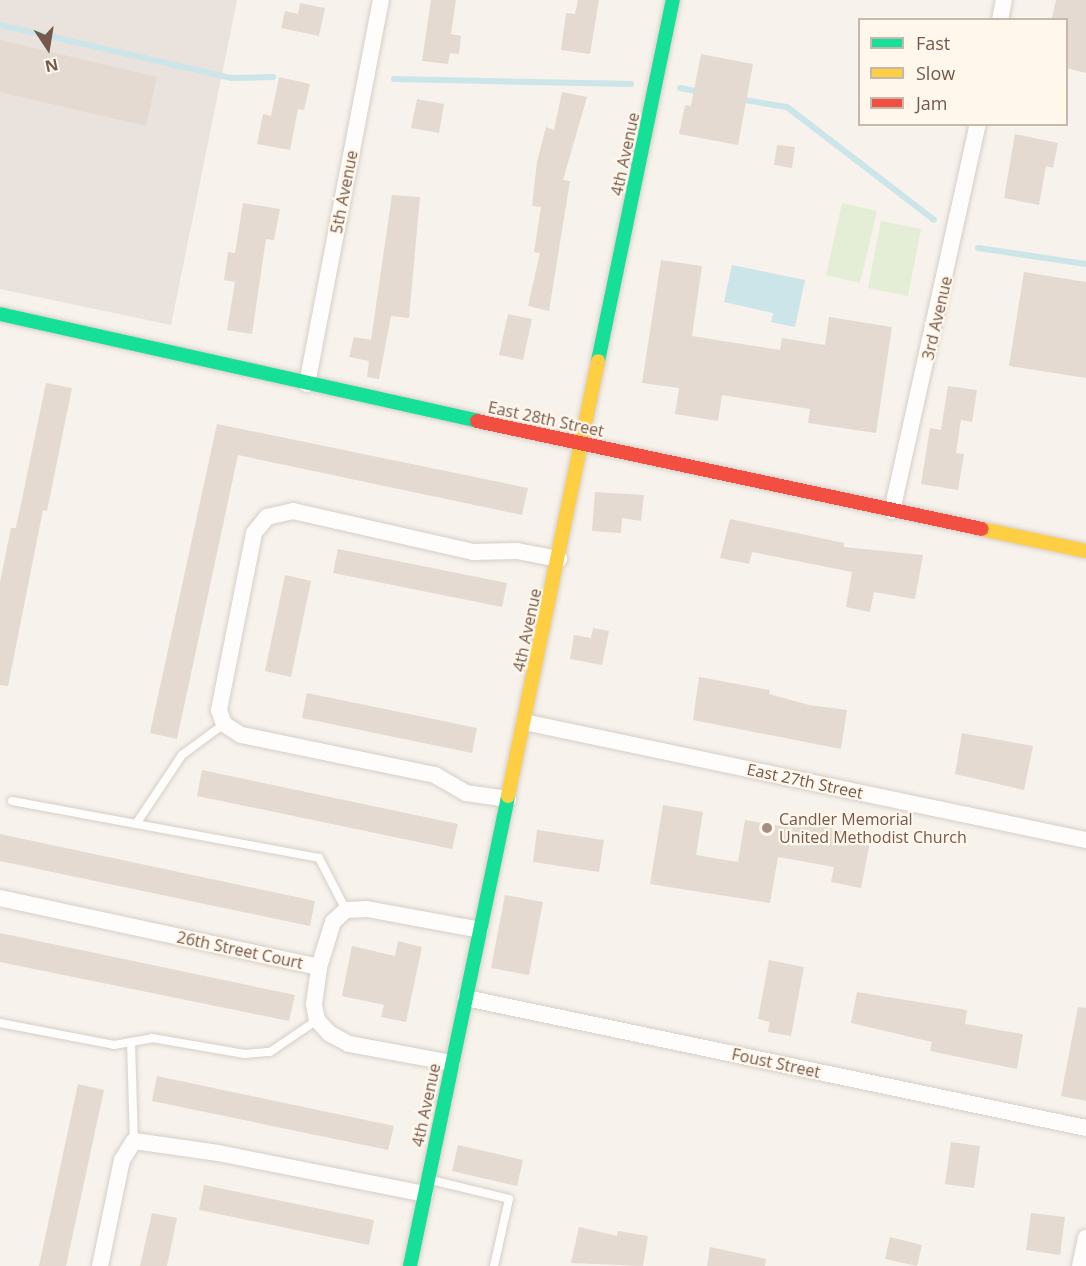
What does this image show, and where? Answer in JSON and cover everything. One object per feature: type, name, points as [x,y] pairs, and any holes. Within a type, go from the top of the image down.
[{"type":"main road","name":"4th Avenue","points":[[410,1266],[583,444],[673,0]]},
{"type":"main road","name":"East 28th Street","points":[[0,314],[307,384],[1086,551]]},
{"type":"street","name":"5th Avenue","points":[[307,384],[381,0]]},
{"type":"street","points":[[1000,18],[1004,0]]},
{"type":"street","name":"3rd Avenue","points":[[892,511],[978,126]]},
{"type":"street","points":[[508,800],[466,793],[435,775],[242,735],[224,724],[219,710],[255,533],[267,517],[293,511],[474,552],[517,551],[558,559]]},
{"type":"street","name":"East 27th Street","points":[[524,722],[1086,840]]},
{"type":"street","name":"26th Street Court","points":[[0,898],[319,967],[314,1004],[317,1020]]},
{"type":"street","points":[[319,967],[333,922],[346,910],[367,909],[480,930]]},
{"type":"street","name":"Foust Street","points":[[466,998],[1086,1128]]},
{"type":"street","points":[[317,1020],[330,1034],[350,1044],[452,1063]]},
{"type":"street","points":[[100,1266],[122,1160],[134,1141],[426,1187]]},
{"type":"street","points":[[1080,1266],[1086,1238]]},
{"type":"lane","points":[[136,824],[182,755],[224,724]]},
{"type":"lane","points":[[12,801],[319,858],[346,910]]},
{"type":"lane","points":[[0,1023],[114,1045],[152,1038],[245,1054],[270,1052],[317,1020]]},
{"type":"lane","points":[[131,1042],[134,1141]]},
{"type":"lane","points":[[426,1187],[509,1200],[494,1266]]},
{"type":"shaded area","points":[[0,0],[237,0],[171,325],[0,289]]},
{"type":"green space","points":[[842,203],[877,211],[860,283],[826,275]]},
{"type":"green space","points":[[881,221],[921,229],[908,296],[868,288]]},
{"type":"water","points":[[732,265],[805,280],[795,327],[771,322],[773,313],[724,302]]},
{"type":"building","points":[[431,0],[456,0],[451,34],[461,36],[459,54],[450,53],[448,64],[422,61]]},
{"type":"building","points":[[578,0],[599,0],[590,54],[561,50],[566,13],[575,14]]},
{"type":"building","points":[[1056,0],[1086,0],[1086,73],[1068,68],[1068,18],[1052,18]]},
{"type":"building","points":[[300,3],[325,8],[319,36],[281,28],[285,11],[298,14]]},
{"type":"building","points":[[0,40],[157,77],[146,126],[0,92]]},
{"type":"building","points":[[701,54],[753,64],[738,145],[679,134],[685,105],[691,106]]},
{"type":"building","points":[[279,77],[310,84],[304,110],[298,109],[290,150],[257,144],[263,114],[271,116]]},
{"type":"building","points":[[562,92],[587,97],[563,180],[570,181],[549,311],[528,306],[540,253],[534,252],[541,207],[532,206],[537,162],[546,127],[554,130]]},
{"type":"building","points":[[417,99],[444,104],[439,133],[411,128]]},
{"type":"building","points":[[1015,134],[1058,143],[1053,168],[1046,166],[1039,205],[1004,198]]},
{"type":"building","points":[[777,145],[795,147],[792,168],[774,165]]},
{"type":"building","points":[[392,195],[420,197],[409,318],[391,316],[379,379],[367,377],[369,361],[349,357],[354,337],[371,340]]},
{"type":"building","points":[[243,203],[280,209],[274,240],[266,239],[252,334],[227,330],[235,282],[224,280],[228,252],[235,253]]},
{"type":"building","points":[[661,260],[702,266],[692,336],[780,350],[782,338],[825,345],[829,317],[892,327],[876,433],[808,423],[810,409],[722,395],[718,421],[675,414],[679,388],[642,383]]},
{"type":"building","points":[[1024,272],[1086,282],[1086,378],[1009,366]]},
{"type":"building","points":[[508,314],[532,319],[523,360],[499,355]]},
{"type":"building","points":[[46,383],[72,388],[47,511],[43,510],[8,686],[0,685],[0,582],[11,528],[16,528]]},
{"type":"building","points":[[948,386],[977,390],[972,422],[961,420],[956,453],[964,454],[958,490],[921,484],[930,428],[941,430]]},
{"type":"building","points":[[217,424],[528,488],[522,515],[238,455],[177,739],[150,733]]},
{"type":"building","points":[[595,492],[644,495],[641,521],[622,518],[621,533],[592,531]]},
{"type":"building","points":[[730,519],[844,543],[844,547],[923,555],[915,599],[874,592],[870,612],[846,607],[852,572],[752,552],[749,564],[720,558]]},
{"type":"building","points":[[338,549],[507,583],[502,607],[333,573]]},
{"type":"building","points":[[285,575],[311,581],[291,677],[265,671]]},
{"type":"building","points":[[593,628],[609,631],[602,665],[570,659],[574,635],[591,638]]},
{"type":"building","points":[[699,677],[770,690],[769,694],[809,705],[847,710],[841,749],[693,720]]},
{"type":"building","points":[[307,693],[477,728],[472,753],[302,718]]},
{"type":"building","points":[[962,733],[1033,746],[1024,790],[955,774]]},
{"type":"building","points":[[202,770],[458,824],[452,849],[197,796]]},
{"type":"building","points":[[663,805],[703,812],[696,855],[738,862],[745,820],[792,828],[794,820],[871,837],[861,888],[831,882],[834,867],[778,857],[770,903],[650,884]]},
{"type":"building","points":[[537,830],[604,840],[599,872],[533,862]]},
{"type":"building","points":[[0,834],[315,901],[310,926],[0,861]]},
{"type":"building","points":[[505,895],[543,902],[529,975],[491,968]]},
{"type":"building","points":[[0,933],[295,995],[289,1021],[0,962]]},
{"type":"building","points":[[398,941],[422,947],[406,1022],[381,1017],[384,1005],[342,996],[352,946],[395,956]]},
{"type":"building","points":[[769,960],[804,967],[791,1036],[768,1032],[770,1022],[758,1019]]},
{"type":"building","points":[[857,992],[967,1010],[965,1024],[1023,1034],[1017,1069],[930,1051],[932,1042],[851,1023]]},
{"type":"building","points":[[1078,1007],[1086,1008],[1086,1101],[1061,1096]]},
{"type":"building","points":[[157,1076],[394,1126],[388,1150],[152,1101]]},
{"type":"building","points":[[78,1084],[104,1090],[66,1266],[39,1266]]},
{"type":"building","points":[[951,1142],[980,1146],[974,1188],[945,1184]]},
{"type":"building","points":[[458,1145],[523,1160],[517,1186],[452,1171]]},
{"type":"building","points":[[204,1185],[374,1220],[369,1245],[199,1210]]},
{"type":"building","points":[[152,1213],[177,1218],[167,1266],[140,1266]]},
{"type":"building","points":[[1031,1213],[1065,1217],[1060,1255],[1026,1250]]},
{"type":"building","points":[[579,1227],[617,1236],[618,1231],[648,1236],[643,1266],[571,1263]]},
{"type":"building","points":[[890,1237],[922,1245],[917,1266],[885,1259]]},
{"type":"building","points":[[710,1247],[766,1259],[765,1266],[707,1266]]},
{"type":"waterway","points":[[0,25],[232,78],[273,77]]},
{"type":"waterway","points":[[394,79],[631,84]]},
{"type":"waterway","points":[[680,88],[700,92]]},
{"type":"waterway","points":[[739,99],[787,107],[934,220]]},
{"type":"waterway","points":[[978,248],[1086,264]]},
{"type":"traffic: fast","points":[[598,361],[673,0]]},
{"type":"traffic: fast","points":[[0,314],[477,421]]},
{"type":"traffic: fast","points":[[410,1266],[508,796]]},
{"type":"traffic: slow","points":[[508,796],[598,361]]},
{"type":"traffic: slow","points":[[982,529],[1086,551]]},
{"type":"traffic: jam","points":[[477,421],[982,529]]},
{"type":"place","name":"Candler Memorial United Methodist Church","points":[[767,828]]}]
